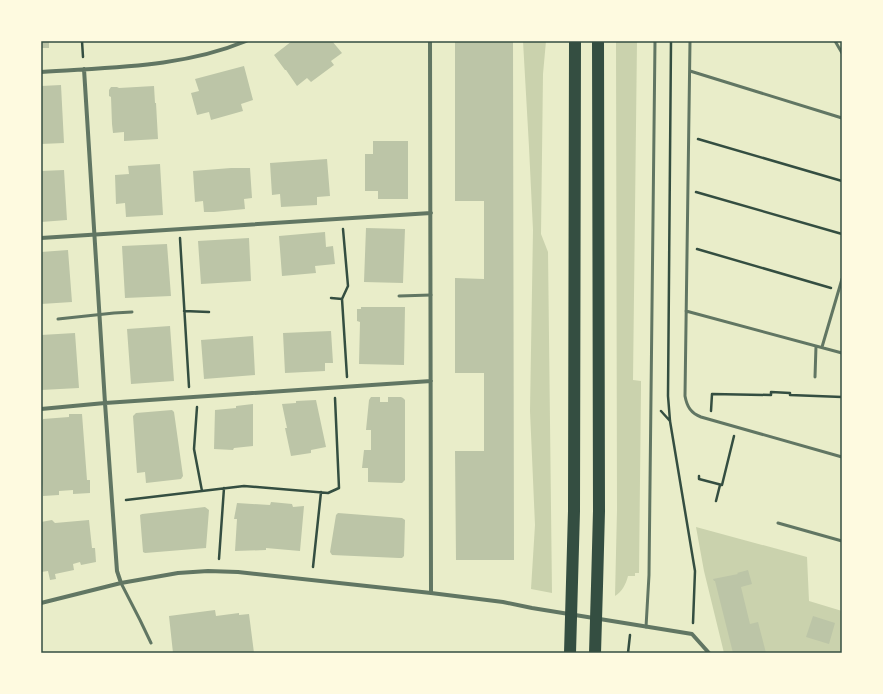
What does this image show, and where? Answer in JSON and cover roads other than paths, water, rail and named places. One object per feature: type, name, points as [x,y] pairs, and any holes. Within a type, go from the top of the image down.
[{"type":"highway","points":[[570,653],[574,511],[575,41]]},
{"type":"highway","points":[[595,653],[599,503],[598,41]]},
{"type":"street","points":[[41,72],[167,62],[192,58],[246,41]]},
{"type":"street","points":[[430,41],[431,593]]},
{"type":"street","points":[[84,69],[117,571],[121,583]]},
{"type":"street","points":[[41,238],[431,213]]},
{"type":"street","points":[[41,409],[105,403],[431,381]]},
{"type":"street","points":[[41,603],[121,583],[178,573],[208,571],[238,572],[503,602],[692,634],[709,653]]},
{"type":"lane","points":[[646,627],[649,574],[655,41]]},
{"type":"lane","points":[[690,41],[686,401],[694,414],[701,417],[842,457]]},
{"type":"lane","points":[[836,41],[842,53]]},
{"type":"lane","points":[[690,71],[842,118]]},
{"type":"lane","points":[[822,347],[842,279]]},
{"type":"lane","points":[[399,296],[431,295]]},
{"type":"lane","points":[[686,311],[842,353]]},
{"type":"lane","points":[[58,319],[132,312]]},
{"type":"lane","points":[[815,377],[816,346]]},
{"type":"lane","points":[[778,523],[842,541]]},
{"type":"lane","points":[[121,583],[151,643]]}]
